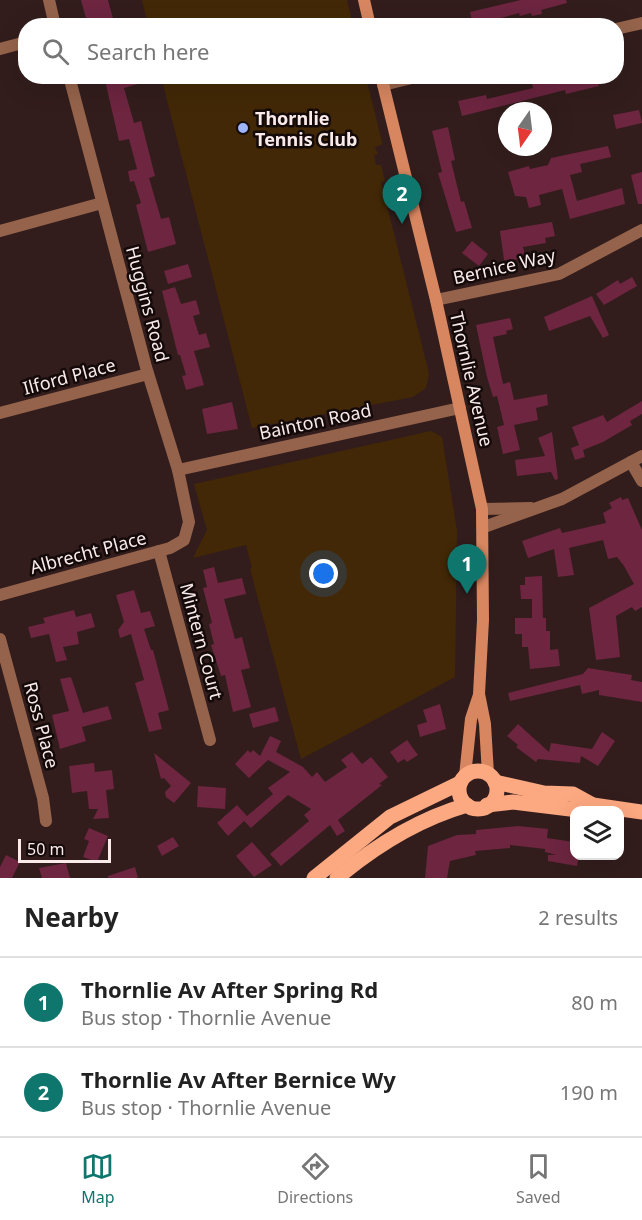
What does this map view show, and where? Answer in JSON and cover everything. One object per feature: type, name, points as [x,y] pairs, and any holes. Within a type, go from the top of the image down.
[{"type":"main road","points":[[364,0],[368,18]]},
{"type":"main road","name":"Thornlie Avenue","points":[[383,84],[436,300],[482,509],[484,527],[479,694],[492,778]]},
{"type":"main road","name":"Thornlie Avenue","points":[[463,779],[471,719],[479,694]]},
{"type":"main road","points":[[314,878],[390,817],[476,771],[543,793],[573,794],[593,805]]},
{"type":"main road","points":[[488,806],[495,798],[492,778]]},
{"type":"main road","points":[[463,779],[460,795],[467,805]]},
{"type":"main road","points":[[337,878],[392,837],[443,812],[467,805],[477,808],[513,802],[570,809],[593,805],[642,812]]},
{"type":"street","points":[[49,0],[53,18]]},
{"type":"street","points":[[624,27],[642,23]]},
{"type":"street","points":[[0,49],[18,44]]},
{"type":"street","name":"Huggins Road","points":[[71,84],[148,374],[178,470],[189,522],[184,540]]},
{"type":"street","points":[[0,231],[102,203]]},
{"type":"street","name":"Bernice Way","points":[[436,300],[559,274],[642,230]]},
{"type":"street","name":"Ilford Place","points":[[0,413],[148,374]]},
{"type":"street","name":"Bainton Road","points":[[178,470],[460,408]]},
{"type":"street","points":[[484,527],[541,508],[637,459],[642,481]]},
{"type":"street","points":[[482,509],[541,508]]},
{"type":"street","name":"Albrecht Place","points":[[0,595],[159,551],[184,540]]},
{"type":"street","name":"Mintern Court","points":[[159,551],[210,740]]},
{"type":"street","name":"Ross Place","points":[[0,639],[43,798],[46,821]]},
{"type":"shaded area","points":[[142,0],[347,0],[351,18],[146,18]]},
{"type":"shaded area","points":[[163,84],[368,84],[382,142],[381,145],[375,147],[378,154],[374,155],[376,165],[381,165],[385,181],[381,182],[429,374],[426,388],[413,397],[252,428]]},
{"type":"shaded area","points":[[431,431],[442,437],[457,531],[455,677],[301,759],[250,569],[252,568],[246,545],[193,558],[207,530],[194,484]]},
{"type":"building","points":[[81,0],[108,0],[113,18],[86,18]]},
{"type":"building","points":[[521,0],[566,0],[567,3],[541,10],[542,14],[532,16],[531,13],[520,16],[519,13],[501,18],[471,18],[470,12]]},
{"type":"building","points":[[106,84],[138,84],[124,88],[134,123],[141,121],[155,176],[149,178],[161,219],[169,217],[176,244],[148,252],[136,205],[141,203],[134,181],[130,182],[128,171],[137,169],[129,139],[119,141]]},
{"type":"building","points":[[532,84],[598,84],[599,86],[566,94],[565,90],[517,102],[498,102],[498,107],[462,116],[458,101],[486,95],[487,99],[533,88]]},
{"type":"building","points":[[639,110],[642,123],[616,129],[613,115]]},
{"type":"building","points":[[448,127],[455,160],[451,161],[461,202],[464,201],[472,228],[456,232],[438,173],[442,172],[432,131]]},
{"type":"building","points":[[608,146],[611,157],[580,164],[582,172],[570,175],[577,201],[622,188],[625,204],[570,219],[562,189],[539,195],[541,205],[529,208],[526,197],[515,196],[508,172],[529,166],[530,169],[548,165],[551,158]]},
{"type":"building","points":[[642,172],[642,204],[638,204],[631,175]]},
{"type":"building","points":[[552,222],[555,236],[545,238],[546,243],[523,247],[526,259],[504,260],[500,231]]},
{"type":"building","points":[[472,241],[488,254],[479,266],[462,253]]},
{"type":"building","points":[[188,264],[192,277],[168,284],[164,271]]},
{"type":"building","points":[[632,277],[637,286],[604,305],[596,294],[618,280],[620,284]]},
{"type":"building","points":[[175,287],[181,304],[196,300],[200,314],[193,316],[199,335],[206,333],[210,347],[194,351],[204,385],[186,390],[182,376],[186,375],[180,355],[178,355],[162,291]]},
{"type":"building","points":[[592,296],[609,335],[603,338],[590,316],[549,331],[544,317]]},
{"type":"building","points":[[510,318],[513,329],[506,331],[507,334],[493,337],[503,384],[510,382],[514,400],[547,394],[548,405],[536,408],[538,420],[514,425],[520,450],[503,454],[497,427],[504,425],[497,396],[493,397],[487,377],[476,325]]},
{"type":"building","points":[[642,401],[642,414],[630,421],[632,425],[603,442],[583,450],[585,457],[575,460],[571,448],[579,445],[572,427],[603,415],[607,422]]},
{"type":"building","points":[[232,402],[238,429],[207,434],[202,409]]},
{"type":"building","points":[[552,432],[558,479],[555,480],[551,472],[517,476],[515,460],[545,456],[538,438]]},
{"type":"building","points":[[621,497],[622,500],[628,498],[642,530],[642,607],[635,611],[632,607],[616,616],[620,657],[596,660],[589,608],[634,584],[624,566],[617,557],[608,559],[603,540],[569,548],[574,575],[558,577],[554,549],[528,558],[522,541],[560,528],[562,533],[606,523],[603,513],[612,508],[609,503]]},
{"type":"building","points":[[214,567],[218,583],[242,578],[246,594],[224,599],[235,639],[242,637],[250,668],[241,670],[251,707],[233,712],[225,675],[221,676],[211,645],[214,644],[209,624],[212,623],[203,588],[207,587],[203,570]]},
{"type":"building","points":[[542,576],[543,618],[546,618],[546,631],[550,631],[550,650],[558,649],[560,666],[530,669],[528,647],[522,647],[522,634],[515,634],[515,618],[532,618],[532,599],[521,599],[520,585],[525,585],[525,577]]},
{"type":"building","points":[[134,590],[141,613],[150,611],[155,626],[144,629],[151,650],[153,650],[169,710],[158,713],[162,729],[149,732],[135,683],[144,680],[131,634],[120,638],[118,630],[124,622],[116,595]]},
{"type":"building","points":[[74,610],[76,617],[91,613],[95,627],[77,632],[79,644],[63,647],[67,660],[56,662],[49,634],[31,638],[28,627],[45,623],[43,618]]},
{"type":"building","points":[[588,668],[632,675],[631,680],[642,682],[642,702],[599,695],[599,690],[582,694],[580,685],[510,701],[508,693],[583,674]]},
{"type":"building","points":[[71,677],[83,713],[108,706],[112,719],[82,727],[86,741],[60,749],[52,715],[69,711],[60,679]]},
{"type":"building","points":[[440,704],[446,729],[420,737],[417,725],[427,722],[423,710]]},
{"type":"building","points":[[275,707],[279,721],[253,728],[249,714]]},
{"type":"building","points":[[518,724],[549,752],[551,743],[592,749],[602,732],[615,741],[598,766],[581,756],[580,763],[538,759],[536,762],[516,747],[518,745],[507,736]]},
{"type":"building","points":[[270,736],[281,741],[276,752],[303,767],[312,777],[317,772],[325,782],[347,767],[341,760],[352,752],[362,764],[371,757],[388,777],[379,784],[382,785],[338,820],[345,831],[337,836],[330,825],[281,866],[270,854],[309,821],[304,815],[311,809],[288,795],[251,828],[244,821],[228,836],[217,823],[237,805],[247,816],[273,794],[268,788],[290,772],[268,760],[249,778],[235,764],[248,750],[250,753],[253,750],[260,756]]},
{"type":"building","points":[[407,740],[418,755],[407,762],[404,759],[398,763],[390,752]]},
{"type":"building","points":[[154,753],[191,783],[174,803],[166,797],[165,792],[171,786],[164,778],[161,779]]},
{"type":"building","points":[[94,763],[95,772],[112,770],[114,789],[106,790],[109,818],[93,819],[98,809],[89,809],[87,791],[72,793],[69,766]]},
{"type":"building","points":[[198,786],[226,788],[225,809],[197,807]]},
{"type":"building","points":[[518,826],[548,829],[547,838],[570,841],[570,860],[578,860],[577,866],[548,861],[548,855],[556,855],[545,852],[545,849],[510,845],[510,848],[475,851],[476,855],[450,861],[447,878],[425,878],[428,846],[457,835],[476,834],[476,830]]},
{"type":"building","points":[[89,828],[108,836],[97,862],[83,857],[89,841],[84,839]]},
{"type":"building","points":[[173,837],[179,846],[162,856],[157,846]]},
{"type":"building","points":[[252,842],[272,865],[254,877],[236,856]]},
{"type":"building","points":[[6,855],[20,862],[12,878],[0,878],[0,867]]},
{"type":"building","points":[[66,863],[70,878],[42,878],[39,868]]},
{"type":"building","points":[[135,867],[138,878],[108,878],[108,876]]},
{"type":"place","name":"Thornlie Tennis Club","points":[[243,128]]},
{"type":"place","name":"Thornlie Av After Bernice Wy","points":[[402,224]]},
{"type":"place","name":"Thornlie Av After Spring Rd","points":[[467,594]]}]
